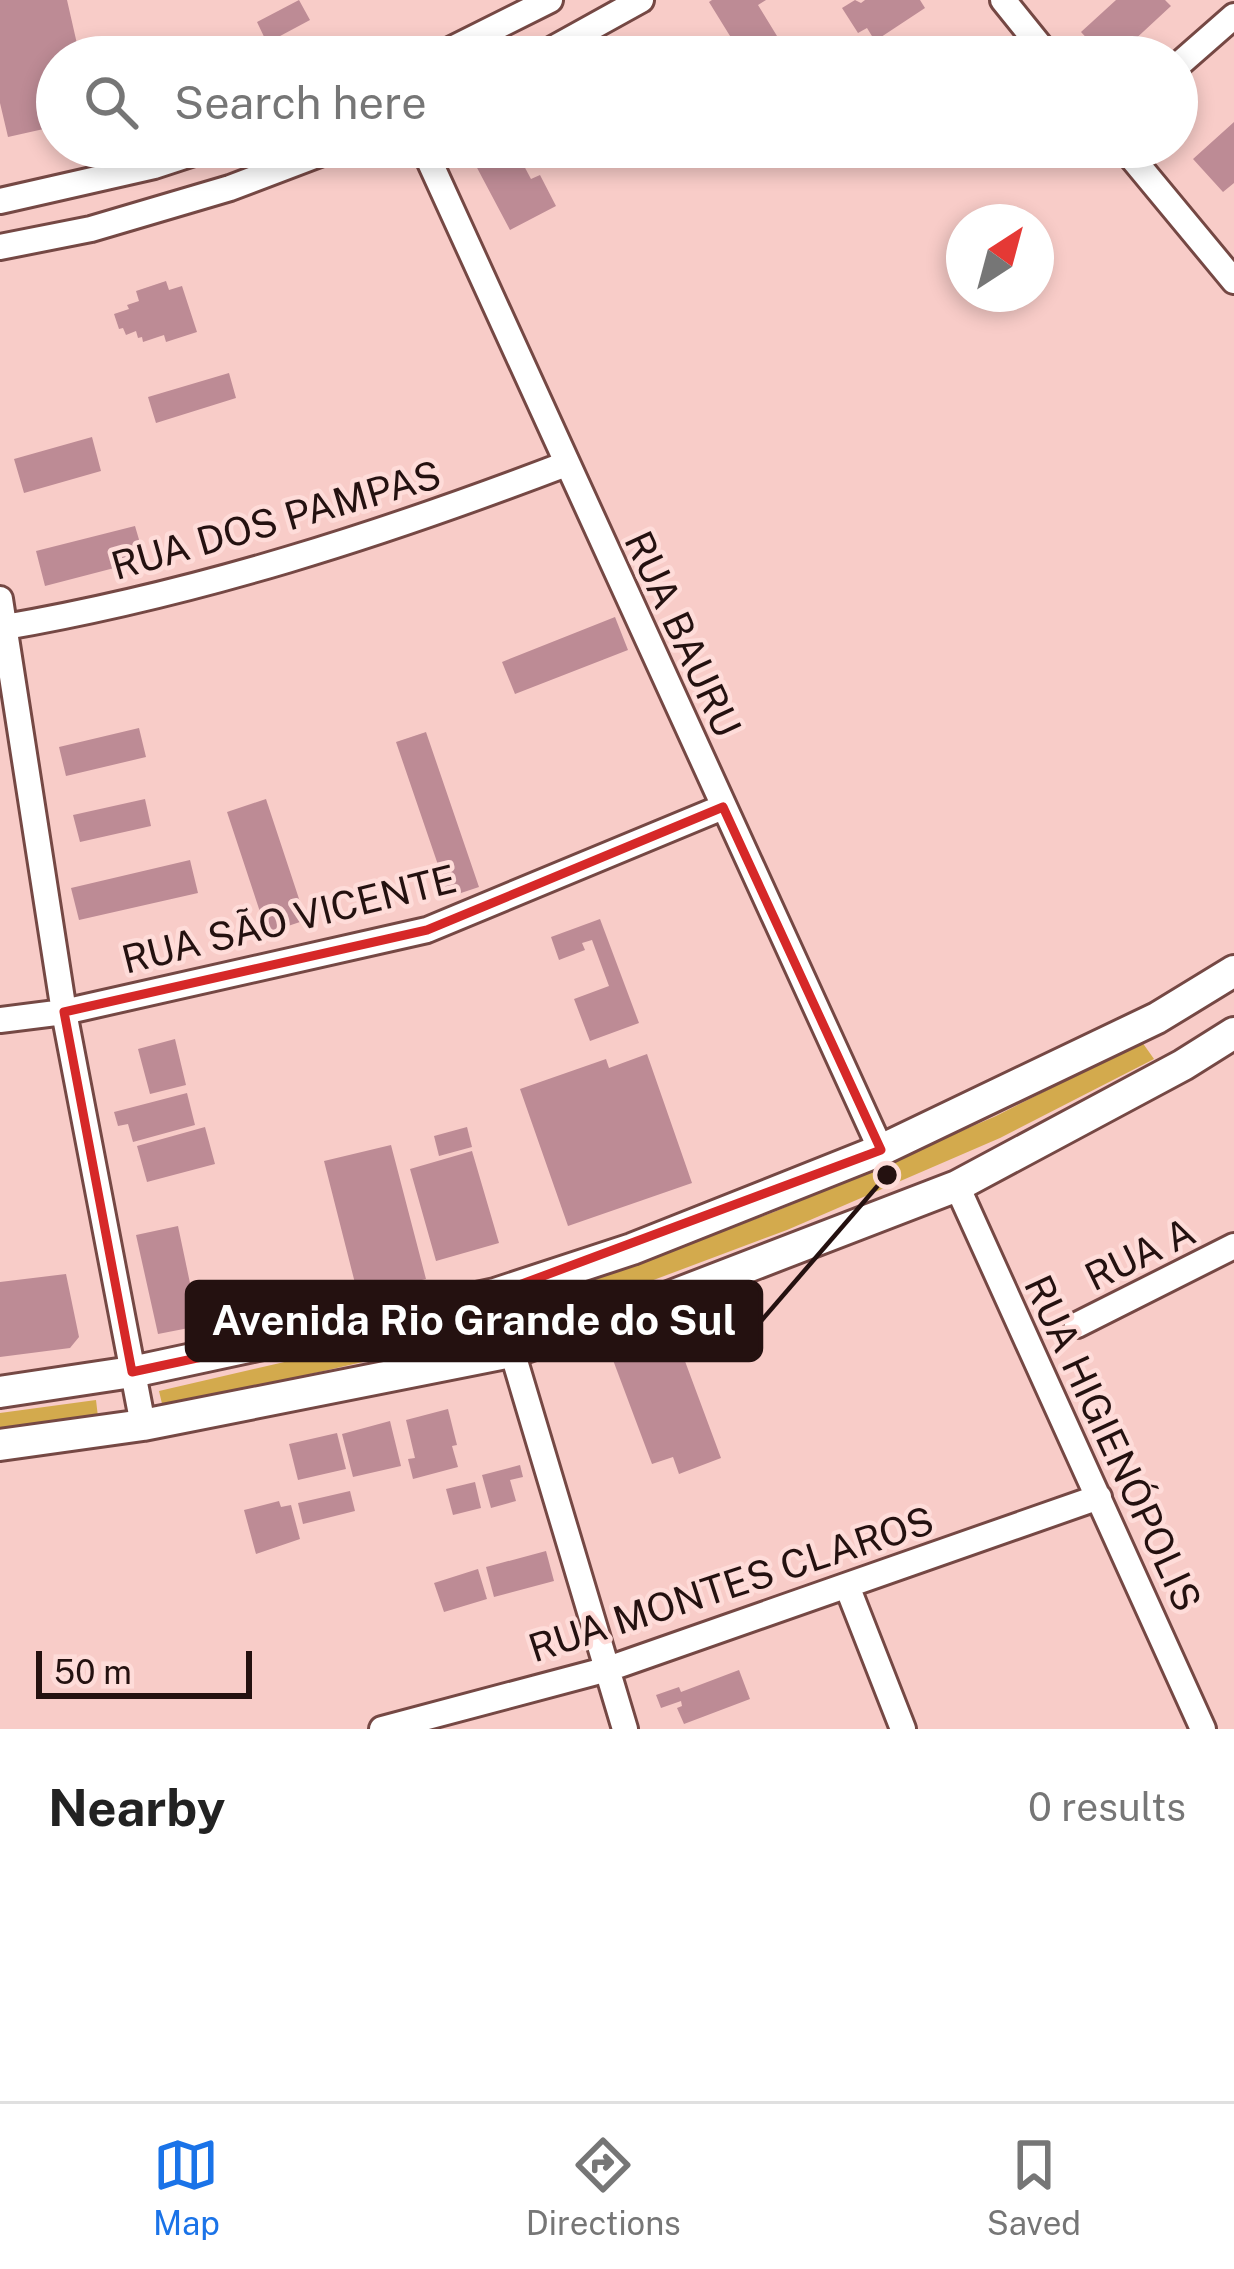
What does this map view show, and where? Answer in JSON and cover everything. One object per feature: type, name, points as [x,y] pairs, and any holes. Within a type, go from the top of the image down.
[{"type":"street","points":[[478,36],[550,0]]},
{"type":"street","points":[[1003,0],[1032,36]]},
{"type":"street","points":[[575,36],[636,1]]},
{"type":"street","points":[[1198,48],[1234,16]]},
{"type":"street","points":[[0,201],[146,168]]},
{"type":"street","points":[[0,247],[91,230],[283,168]]},
{"type":"street","name":"RUA BAURU","points":[[432,168],[881,1150]]},
{"type":"street","points":[[1141,168],[1234,281]]},
{"type":"street","points":[[76,185],[91,230]]},
{"type":"street","name":"RUA DOS PAMPAS","points":[[3,627],[153,597],[299,559],[566,464]]},
{"type":"street","points":[[0,599],[64,1012],[142,1425]]},
{"type":"street","name":"RUA SÃO VICENTE","points":[[0,1020],[64,1012],[427,929],[723,807]]},
{"type":"street","points":[[0,1392],[131,1372],[495,1294],[632,1249],[881,1150],[1157,1018],[1234,971]]},
{"type":"street","points":[[1157,1018],[1183,1065]]},
{"type":"street","points":[[0,1445],[142,1425],[512,1352],[957,1186],[1234,1033]]},
{"type":"street","name":"RUA HIGIENÓPOLIS","points":[[957,1186],[1203,1729]]},
{"type":"street","name":"RUA A","points":[[1077,1325],[1230,1257]]},
{"type":"street","points":[[495,1294],[625,1729]]},
{"type":"street","name":"RUA MONTES CLAROS","points":[[382,1729],[608,1669],[1099,1497]]},
{"type":"street","points":[[847,1586],[903,1729]]},
{"type":"highlighted area","points":[[723,807],[881,1150],[495,1294],[132,1372],[64,1012],[427,930]]},
{"type":"shaded area","points":[[1142,1042],[1154,1059],[1000,1138],[787,1230],[536,1324],[529,1304],[774,1212],[996,1116]]},
{"type":"shaded area","points":[[484,1316],[489,1333],[163,1408],[159,1391]]},
{"type":"shaded area","points":[[96,1400],[98,1417],[0,1430],[0,1413]]},
{"type":"building","points":[[0,0],[67,0],[75,36],[36,36],[36,131],[8,137],[0,103]]},
{"type":"building","points":[[299,0],[310,20],[280,36],[264,36],[257,22]]},
{"type":"building","points":[[766,0],[758,5],[777,36],[730,36],[709,2]]},
{"type":"building","points":[[855,0],[920,0],[925,8],[883,36],[872,36],[867,28],[858,33],[842,8]]},
{"type":"building","points":[[1116,0],[1165,0],[1171,6],[1139,36],[1085,36],[1081,32]]},
{"type":"building","points":[[1234,122],[1234,183],[1223,192],[1198,164],[1198,154]]},
{"type":"building","points":[[477,168],[525,168],[531,179],[540,175],[556,206],[510,230]]},
{"type":"building","points":[[166,281],[169,290],[182,286],[197,332],[166,342],[164,335],[143,342],[136,331],[126,335],[114,314],[139,301],[136,291]]},
{"type":"building","points":[[229,373],[236,398],[156,423],[148,397]]},
{"type":"building","points":[[92,437],[101,471],[24,493],[14,459]]},
{"type":"building","points":[[135,526],[145,560],[45,586],[36,551]]},
{"type":"building","points":[[615,617],[628,650],[515,694],[502,662]]},
{"type":"building","points":[[139,728],[146,757],[66,776],[59,747]]},
{"type":"building","points":[[426,732],[479,887],[449,897],[396,742]]},
{"type":"building","points":[[145,799],[151,826],[80,842],[73,815]]},
{"type":"building","points":[[266,799],[306,920],[267,933],[227,812]]},
{"type":"building","points":[[190,860],[198,893],[79,920],[71,888]]},
{"type":"building","points":[[600,919],[639,1023],[590,1041],[574,999],[609,986],[592,940],[582,943],[585,950],[559,960],[551,937]]},
{"type":"building","points":[[175,1039],[186,1085],[150,1094],[138,1049]]},
{"type":"building","points":[[647,1054],[692,1183],[568,1226],[520,1089],[606,1059],[609,1068]]},
{"type":"building","points":[[187,1093],[195,1125],[133,1142],[128,1124],[118,1126],[114,1112]]},
{"type":"building","points":[[205,1127],[215,1164],[147,1182],[137,1146]]},
{"type":"building","points":[[467,1127],[472,1147],[439,1156],[434,1136]]},
{"type":"building","points":[[391,1145],[426,1279],[358,1295],[324,1161]]},
{"type":"building","points":[[472,1151],[499,1243],[436,1261],[410,1169]]},
{"type":"building","points":[[178,1226],[199,1326],[158,1334],[136,1235]]},
{"type":"building","points":[[66,1274],[79,1337],[70,1348],[0,1357],[0,1282]]},
{"type":"building","points":[[676,1337],[721,1458],[679,1474],[673,1457],[652,1464],[613,1360]]},
{"type":"building","points":[[448,1409],[458,1467],[413,1479],[408,1459],[415,1458],[406,1420]]},
{"type":"building","points":[[390,1421],[401,1466],[353,1477],[342,1434]]},
{"type":"building","points":[[337,1433],[346,1469],[298,1480],[289,1444]]},
{"type":"building","points":[[520,1465],[523,1477],[510,1480],[516,1501],[491,1508],[482,1475]]},
{"type":"building","points":[[475,1482],[481,1508],[453,1515],[446,1489]]},
{"type":"building","points":[[350,1491],[355,1511],[303,1524],[298,1503]]},
{"type":"building","points":[[279,1501],[281,1507],[291,1505],[300,1539],[256,1554],[244,1510]]},
{"type":"building","points":[[546,1551],[554,1581],[494,1597],[486,1567]]},
{"type":"building","points":[[478,1569],[487,1599],[444,1612],[434,1583]]},
{"type":"building","points":[[739,1670],[750,1699],[684,1724],[677,1708],[681,1701],[661,1708],[656,1695],[679,1687],[681,1692]]},
{"type":"place","name":"Avenida Rio Grande do Sul","points":[[887,1175]]}]
